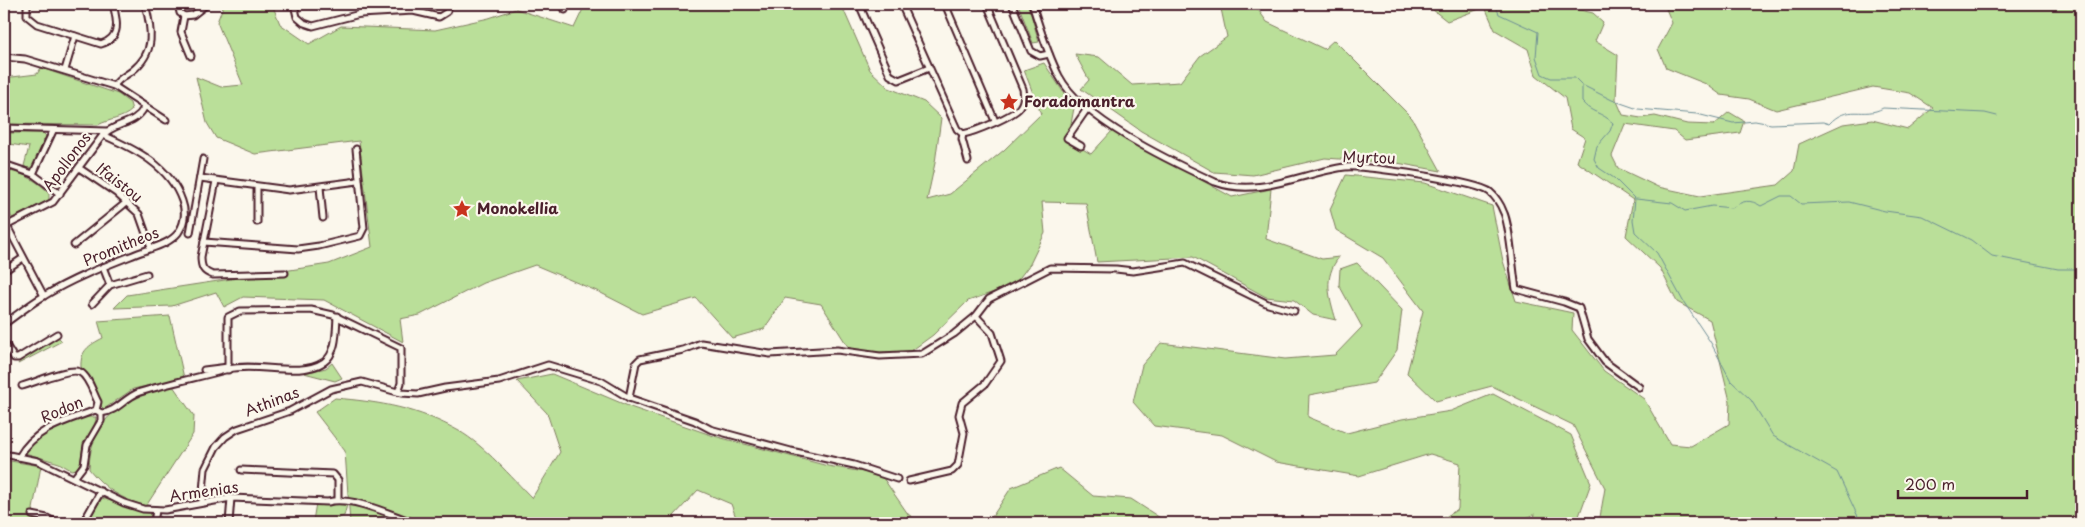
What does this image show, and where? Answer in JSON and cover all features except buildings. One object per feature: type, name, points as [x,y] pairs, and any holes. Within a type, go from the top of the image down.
[{"type":"street","points":[[26,4],[27,16],[37,24],[101,44],[109,41],[115,35],[117,24],[113,4]]},
{"type":"street","points":[[114,86],[117,81],[138,66],[148,51],[152,30],[146,4]]},
{"type":"street","points":[[178,4],[180,13],[184,16],[193,16],[207,4]]},
{"type":"street","points":[[294,4],[297,17],[304,23],[313,26],[360,14],[414,11],[439,18],[447,12],[449,4]]},
{"type":"street","points":[[359,4],[360,14]]},
{"type":"street","points":[[563,4],[565,10]]},
{"type":"street","points":[[859,4],[890,75],[899,80],[929,68]]},
{"type":"street","points":[[901,4],[957,129],[963,134]]},
{"type":"street","points":[[945,4],[995,121]]},
{"type":"street","points":[[963,134],[1014,114],[1021,107],[1024,98],[1023,89],[987,4]]},
{"type":"street","points":[[1012,4],[1031,51],[1040,56],[1049,54]]},
{"type":"street","name":"Myrtou","points":[[1032,4],[1049,54],[1059,76],[1075,99],[1100,120],[1193,172],[1232,188],[1246,188],[1288,181],[1346,167],[1398,172],[1444,180],[1490,192],[1504,212],[1516,289],[1579,308],[1588,339],[1605,362],[1639,387]]},
{"type":"street","points":[[184,16],[181,32],[191,56]]},
{"type":"street","points":[[65,70],[75,36]]},
{"type":"street","points":[[4,57],[25,59],[114,86],[144,108],[166,120]]},
{"type":"street","name":"Apollonos","points":[[5,227],[53,202],[105,133],[135,120],[144,108]]},
{"type":"street","points":[[1081,146],[1067,138],[1088,110]]},
{"type":"street","points":[[4,128],[105,133],[126,145],[171,177],[184,206],[185,219],[192,221]]},
{"type":"street","points":[[33,174],[53,131]]},
{"type":"street","points":[[963,134],[962,139],[968,161]]},
{"type":"street","points":[[204,242],[298,249],[360,236],[364,228],[356,149]]},
{"type":"street","points":[[190,233],[203,159]]},
{"type":"street","points":[[4,164],[33,174],[60,194]]},
{"type":"street","name":"Ifaistou","points":[[79,168],[127,202],[138,214],[151,248]]},
{"type":"street","points":[[200,178],[289,190],[358,181]]},
{"type":"street","points":[[216,181],[201,266],[206,273],[213,276],[285,273]]},
{"type":"street","points":[[257,187],[257,222]]},
{"type":"street","points":[[320,187],[323,218]]},
{"type":"street","points":[[74,246],[127,202]]},
{"type":"street","name":"Promitheos","points":[[4,324],[44,296],[103,267],[170,240],[178,233],[185,219]]},
{"type":"street","points":[[5,227],[44,296]]},
{"type":"street","points":[[4,271],[23,258]]},
{"type":"street","points":[[629,398],[636,363],[640,359],[683,350],[701,343],[712,343],[770,354],[837,350],[880,356],[922,354],[954,334],[976,316],[989,299],[1050,268],[1133,271],[1185,263],[1206,275],[1220,278],[1260,300],[1294,311]]},
{"type":"street","points":[[103,267],[110,285]]},
{"type":"street","points":[[92,304],[110,285],[147,274]]},
{"type":"street","points":[[228,368],[228,317],[240,311],[311,310],[337,316],[401,348],[401,383],[398,392]]},
{"type":"street","points":[[204,370],[251,366],[282,369],[322,364],[330,357],[334,347],[337,316]]},
{"type":"street","points":[[908,481],[952,471],[958,465],[964,433],[958,415],[962,403],[985,384],[1001,361],[992,333],[976,316]]},
{"type":"street","points":[[4,342],[14,358],[18,358],[57,334]]},
{"type":"street","name":"Athinas","points":[[202,502],[203,480],[209,460],[221,442],[237,429],[290,411],[340,386],[362,382],[398,392],[430,393],[445,388],[499,381],[548,365],[600,380],[629,398],[695,421],[710,429],[791,451],[854,465],[897,479]]},
{"type":"street","points":[[101,414],[109,412],[139,392],[228,368]]},
{"type":"street","points":[[22,386],[71,371],[80,372],[87,378],[98,402],[96,410],[101,414]]},
{"type":"street","name":"Rodon","points":[[19,457],[34,436],[45,429],[96,410]]},
{"type":"street","points":[[74,478],[84,465],[87,446],[101,421],[101,414]]},
{"type":"street","name":"Armenias","points":[[4,454],[38,461],[143,509],[156,510],[231,498],[328,502],[338,499],[368,506],[415,523]]},
{"type":"street","points":[[241,470],[333,474],[338,480],[338,499]]},
{"type":"street","points":[[83,523],[101,491]]},
{"type":"street","points":[[229,523],[231,498]]},
{"type":"street","points":[[154,523],[156,510]]},
{"type":"street","points":[[32,515],[47,518],[56,523]]},
{"type":"green space","points":[[224,4],[272,4],[280,24],[309,44],[341,26],[435,30],[489,18],[516,9],[574,28],[583,9],[589,4],[806,4],[806,7],[841,4],[870,70],[889,88],[924,102],[941,118],[935,163],[927,200],[950,194],[1004,150],[1041,114],[1024,70],[1044,63],[1074,108],[1068,140],[1091,154],[1112,131],[1232,197],[1271,189],[1266,239],[1322,259],[1339,257],[1329,280],[1331,303],[1336,320],[1313,315],[1294,300],[1266,297],[1193,257],[1097,262],[1086,203],[1042,202],[1045,233],[1030,264],[1014,285],[968,301],[933,335],[911,351],[852,353],[821,304],[785,298],[764,329],[732,338],[696,298],[642,314],[599,292],[535,265],[483,283],[420,315],[400,319],[403,342],[324,300],[243,297],[224,307],[216,292],[172,306],[114,308],[127,295],[329,264],[372,247],[359,141],[255,154],[216,138],[207,123],[196,77],[221,87],[243,85],[217,22]]},
{"type":"green space","points":[[1018,4],[1028,4],[1039,42],[1033,43]]},
{"type":"green space","points":[[1220,4],[1254,4],[1267,22],[1324,49],[1334,40],[1412,118],[1441,171],[1397,163],[1325,158],[1253,175],[1214,172],[1141,131],[1081,89],[1089,80],[1075,54],[1099,57],[1132,85],[1180,82],[1200,56],[1227,37]]},
{"type":"green space","points":[[1398,4],[1566,4],[1567,7],[1593,13],[1603,22],[1595,41],[1618,55],[1616,99],[1623,115],[1641,118],[1655,116],[1687,124],[1714,125],[1729,112],[1744,121],[1740,133],[1685,140],[1674,131],[1625,124],[1612,156],[1618,168],[1658,187],[1700,196],[1778,185],[1794,171],[1799,144],[1843,124],[1872,120],[1908,129],[1933,108],[1910,93],[1873,87],[1776,110],[1749,99],[1721,95],[1706,84],[1666,68],[1658,49],[1672,23],[1664,4],[2081,4],[2081,523],[1599,523],[1605,488],[1573,425],[1492,386],[1436,401],[1407,373],[1423,311],[1383,258],[1336,230],[1330,209],[1346,175],[1425,183],[1492,206],[1503,261],[1516,301],[1573,313],[1572,330],[1604,371],[1644,399],[1670,444],[1691,446],[1729,424],[1730,401],[1710,320],[1677,302],[1660,268],[1626,236],[1633,200],[1577,162],[1585,138],[1571,129],[1565,98],[1536,75],[1528,49],[1495,30],[1485,7],[1447,21],[1428,6],[1403,9]]},
{"type":"green space","points":[[41,68],[118,94],[130,103],[132,110],[98,125],[4,124],[4,78],[37,74]]},
{"type":"green space","points":[[4,133],[43,133],[46,136],[33,167],[27,168],[24,166],[29,147],[9,144],[7,160],[4,160]]},
{"type":"green space","points":[[9,171],[26,176],[41,185],[49,193],[49,200],[12,218],[4,195],[6,177]]},
{"type":"green space","points":[[1357,263],[1402,310],[1397,350],[1374,383],[1309,395],[1308,417],[1347,433],[1402,419],[1451,411],[1493,394],[1571,435],[1591,483],[1579,516],[1581,523],[1533,523],[1535,514],[1514,523],[1436,523],[1458,509],[1460,463],[1430,454],[1359,476],[1276,462],[1222,435],[1154,426],[1133,402],[1142,365],[1161,343],[1285,359],[1335,355],[1362,327],[1339,285],[1340,269]]},
{"type":"green space","points":[[170,316],[184,378],[133,389],[104,409],[101,406],[89,375],[81,367],[82,357],[86,349],[103,338],[98,321]]},
{"type":"green space","points":[[57,336],[62,341],[18,364],[23,357]]},
{"type":"green space","points":[[332,363],[342,378],[335,381],[304,373],[326,368]]},
{"type":"green space","points":[[552,374],[633,408],[714,436],[828,466],[881,475],[908,514],[920,523],[738,523],[731,504],[698,490],[674,516],[677,523],[350,523],[345,451],[315,412],[335,398],[399,407],[429,417],[444,423],[468,437],[497,462],[532,498],[560,452],[547,413],[517,381]]},
{"type":"green space","points":[[173,386],[194,416],[193,434],[146,506],[121,496],[101,482],[89,469],[91,450],[96,435],[104,422],[114,412],[126,403],[141,396]]},
{"type":"green space","points":[[87,417],[96,417],[96,421],[84,442],[81,461],[77,469],[71,470],[59,463],[25,453],[37,439],[53,429]]},
{"type":"green space","points":[[4,460],[41,466],[33,509],[38,523],[4,523]]},
{"type":"green space","points":[[1059,468],[1093,496],[1131,499],[1168,523],[988,523],[1011,488]]},
{"type":"green space","points":[[102,498],[151,513],[149,523],[87,523]]},
{"type":"green space","points":[[316,503],[347,505],[344,516],[338,518],[336,523],[315,523],[313,521]]},
{"type":"waterway","points":[[1495,4],[1499,14],[1538,32],[1536,57],[1542,74],[1551,78],[1575,78],[1582,85],[1582,102],[1613,123],[1610,131],[1597,146],[1594,159],[1599,168],[1614,178],[1635,199],[1633,220],[1635,232],[1657,253],[1683,301],[1711,343],[1731,381],[1751,400],[1773,436],[1837,472],[1861,523]]},
{"type":"waterway","points":[[1582,85],[1612,100],[1638,109],[1697,114],[1733,123],[1755,121],[1771,124],[1823,122],[1829,124],[1843,114],[1876,111],[1883,108],[1985,113],[1997,116]]},
{"type":"waterway","points":[[1636,199],[1672,203],[1685,211],[1712,206],[1732,208],[1746,201],[1761,206],[1781,196],[1791,196],[1801,204],[1849,202],[1885,211],[1922,216],[1971,240],[1992,256],[2058,269],[2081,269]]},
{"type":"place","name":"Foradomantra","points":[[1009,102]]},
{"type":"place","name":"Monokellia","points":[[462,209]]}]
